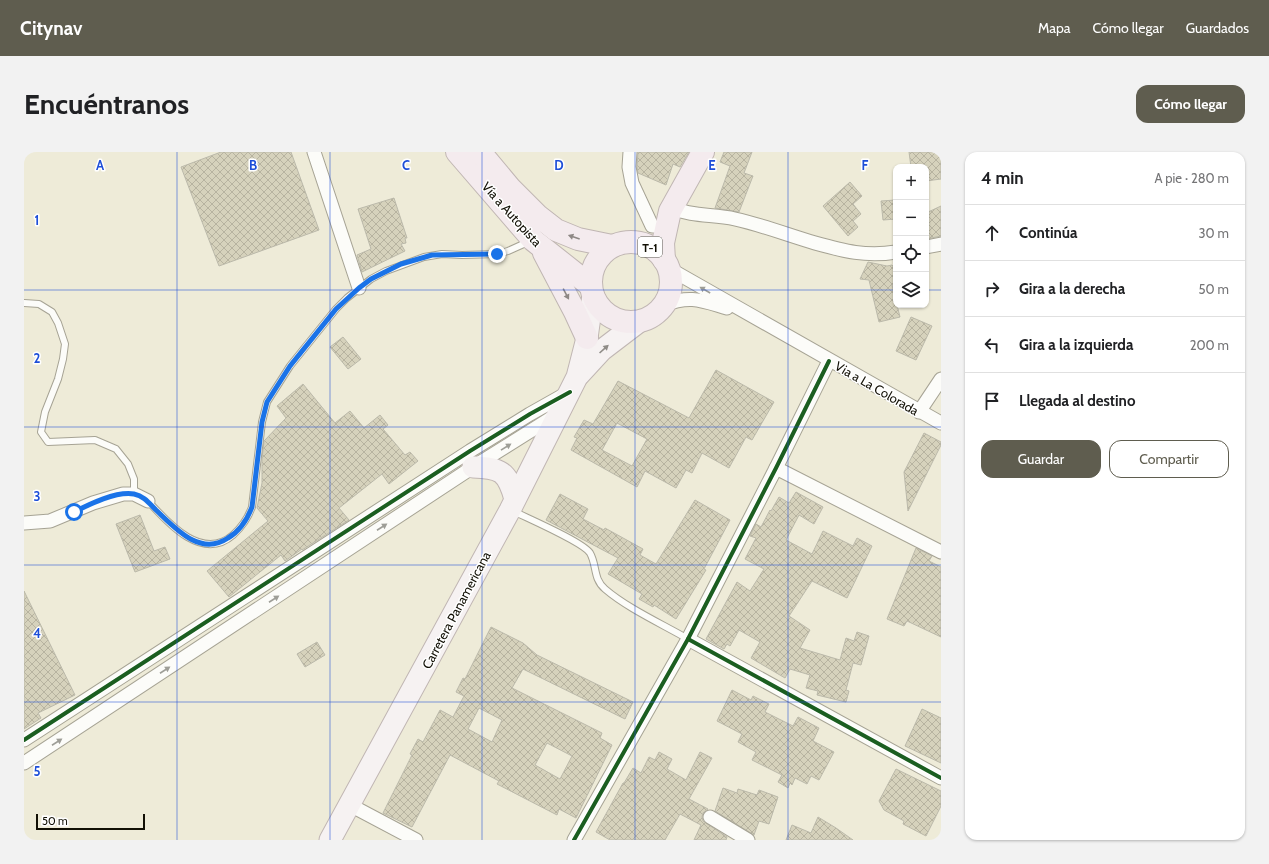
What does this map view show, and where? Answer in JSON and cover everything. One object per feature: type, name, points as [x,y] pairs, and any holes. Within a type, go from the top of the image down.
[{"type":"highway","name":"Vía a Autopista","points":[[457,152],[537,244],[592,290]]},
{"type":"highway","name":"Vía a Autopista","points":[[480,152],[510,188],[532,210],[556,230],[578,239],[622,244]]},
{"type":"highway","name":"T-1","points":[[663,305],[668,296],[670,287],[670,278],[663,243],[671,209],[703,152]]},
{"type":"highway","name":"T-1","points":[[592,290],[591,276],[593,267],[604,251],[622,244],[652,226],[671,209]]},
{"type":"highway","name":"T-1","points":[[622,244],[641,243],[650,247],[658,252],[666,264]]},
{"type":"highway","points":[[537,244],[576,312],[587,338]]},
{"type":"highway","points":[[592,290],[597,304],[603,311],[611,317],[620,320],[630,322],[640,321],[657,312],[663,305]]},
{"type":"main road","name":"Carretera Panamericana","points":[[330,840],[512,504],[573,384],[587,338],[592,290]]},
{"type":"main road","name":"Carretera Panamericana","points":[[573,384],[602,350],[640,321]]},
{"type":"main road","points":[[473,468],[492,468],[499,471],[506,477],[512,488],[512,504]]},
{"type":"street","points":[[314,152],[359,288]]},
{"type":"street","points":[[630,152],[629,167],[632,183],[652,226]]},
{"type":"street","points":[[671,209],[684,213],[715,216],[741,221],[847,252],[872,255],[893,252]]},
{"type":"street","points":[[929,246],[941,244]]},
{"type":"street","name":"Via a La Colorada","points":[[666,264],[751,316],[919,412],[941,423]]},
{"type":"street","name":"Via a La Colorada","points":[[663,305],[677,300],[699,299],[751,316]]},
{"type":"street","points":[[574,840],[688,639],[829,361]]},
{"type":"street","points":[[919,412],[941,379]]},
{"type":"street","points":[[24,740],[470,451],[530,414],[573,384]]},
{"type":"street","points":[[24,763],[557,414]]},
{"type":"street","points":[[776,468],[941,552]]},
{"type":"street","points":[[24,523],[50,521],[92,503],[123,494],[134,494],[148,501]]},
{"type":"street","points":[[688,639],[941,778]]},
{"type":"street","points":[[350,805],[416,840]]},
{"type":"street","points":[[710,817],[748,840]]},
{"type":"lane","points":[[148,501],[185,536],[200,544],[209,545],[224,541],[238,530],[249,516],[252,507],[262,422],[267,402],[280,380],[301,351],[336,309],[359,288],[386,271],[424,257],[442,254],[462,256],[497,254],[537,244]]},
{"type":"lane","points":[[24,303],[29,302],[39,304],[52,312],[58,323],[64,344],[63,359],[58,378],[45,412],[41,432],[48,442],[95,440],[116,448],[128,464],[134,479],[134,494]]},
{"type":"lane","points":[[512,504],[587,549],[591,554],[598,582],[604,588],[621,601],[688,639]]},
{"type":"building","points":[[221,152],[291,152],[319,230],[219,266],[181,167]]},
{"type":"building","points":[[638,152],[689,152],[680,167],[673,164],[666,185],[638,173]]},
{"type":"building","points":[[724,152],[752,152],[744,173],[753,176],[739,212],[715,208],[730,166],[720,162]]},
{"type":"building","points":[[909,152],[941,152],[941,179],[929,181],[929,164],[911,164]]},
{"type":"building","points":[[850,182],[862,196],[853,204],[861,214],[853,221],[858,227],[848,236],[823,206]]},
{"type":"building","points":[[394,198],[407,238],[405,238],[406,243],[401,244],[405,251],[362,272],[357,255],[371,249],[358,209]]},
{"type":"building","points":[[893,200],[893,219],[883,220],[881,201]]},
{"type":"building","points":[[941,206],[941,236],[929,238],[929,212]]},
{"type":"building","points":[[868,262],[887,266],[892,265],[893,308],[898,308],[900,317],[879,322],[869,280],[860,279]]},
{"type":"building","points":[[911,317],[932,326],[916,360],[896,351]]},
{"type":"building","points":[[343,337],[361,359],[348,369],[330,347]]},
{"type":"building","points":[[716,370],[774,402],[752,440],[746,437],[729,468],[702,453],[692,473],[686,470],[676,488],[645,471],[637,487],[571,450],[577,438],[574,437],[584,420],[593,424],[618,381],[689,418]],"holes":[[[617,423],[647,439],[632,466],[602,450]]]},
{"type":"building","points":[[303,384],[335,423],[350,411],[364,428],[380,415],[388,425],[383,429],[405,455],[410,452],[418,461],[389,484],[382,474],[339,508],[349,520],[285,561],[281,555],[229,597],[207,571],[268,521],[257,508],[262,483],[264,441],[286,418],[277,406]]},
{"type":"building","points":[[924,433],[941,442],[941,445],[908,511],[904,472]]},
{"type":"building","points":[[796,492],[823,507],[814,524],[799,515],[786,540],[812,554],[823,531],[853,546],[857,538],[872,546],[847,598],[812,581],[789,616],[810,630],[800,648],[840,660],[846,638],[854,641],[857,632],[869,636],[861,665],[853,663],[846,690],[849,691],[846,702],[817,695],[818,691],[806,688],[810,675],[790,669],[785,678],[751,658],[760,642],[739,630],[730,646],[727,644],[724,649],[706,639],[737,582],[750,591],[764,569],[745,559],[756,538],[750,536],[756,524],[761,527],[779,497],[789,503]]},
{"type":"building","points":[[560,494],[588,509],[583,519],[604,530],[605,528],[643,549],[640,555],[656,564],[695,500],[730,520],[704,569],[706,570],[676,619],[654,605],[653,607],[639,599],[642,594],[608,574],[618,558],[546,520]]},
{"type":"building","points":[[140,515],[154,551],[165,547],[170,559],[135,572],[116,524]]},
{"type":"building","points":[[916,548],[932,556],[929,561],[941,567],[941,637],[907,621],[904,626],[887,619]]},
{"type":"building","points":[[24,591],[75,695],[38,713],[41,718],[24,729]]},
{"type":"building","points":[[491,627],[523,643],[537,655],[633,702],[625,719],[523,669],[512,688],[602,733],[600,738],[612,745],[576,818],[559,809],[557,815],[497,784],[499,781],[450,755],[412,827],[383,813],[412,755],[410,754],[418,739],[423,742],[440,710],[453,717],[464,696],[456,692],[463,678],[465,679]],"holes":[[[479,708],[502,720],[492,742],[468,729]],[[547,743],[572,756],[560,779],[535,765]]]},
{"type":"building","points":[[317,642],[325,655],[305,667],[297,654]]},
{"type":"building","points":[[732,690],[751,700],[753,696],[769,704],[765,712],[793,726],[798,717],[819,728],[813,741],[834,752],[819,780],[811,776],[807,784],[795,778],[792,785],[790,783],[788,788],[778,782],[782,775],[752,760],[756,752],[738,742],[742,734],[717,721]]},
{"type":"building","points":[[922,709],[941,718],[941,763],[905,746]]},
{"type":"building","points":[[659,752],[672,759],[667,769],[686,780],[700,752],[712,758],[689,799],[708,809],[703,813],[703,821],[727,837],[726,840],[694,840],[701,825],[680,814],[665,840],[610,840],[596,832],[633,768],[641,773],[649,757],[655,760]]},
{"type":"building","points":[[896,769],[941,791],[941,806],[926,836],[903,824],[904,821],[884,810],[879,801]]},
{"type":"building","points":[[723,788],[737,793],[738,789],[757,795],[759,790],[778,797],[769,824],[759,821],[754,835],[715,811]]},
{"type":"building","points":[[818,817],[853,840],[786,840],[792,825],[811,833]]},
{"type":"cycle path","points":[[574,840],[688,639],[829,361]]},
{"type":"cycle path","points":[[24,740],[470,451],[530,414],[570,392]]},
{"type":"cycle path","points":[[688,639],[941,778]]},
{"type":"route","points":[[74,512],[92,503],[113,496],[134,494],[148,501],[185,536],[200,544],[209,545],[224,541],[232,536],[244,523],[249,516],[252,507],[262,422],[267,402],[280,380],[301,351],[336,309],[371,279],[401,264],[432,255],[452,254],[462,256],[497,254]]}]
